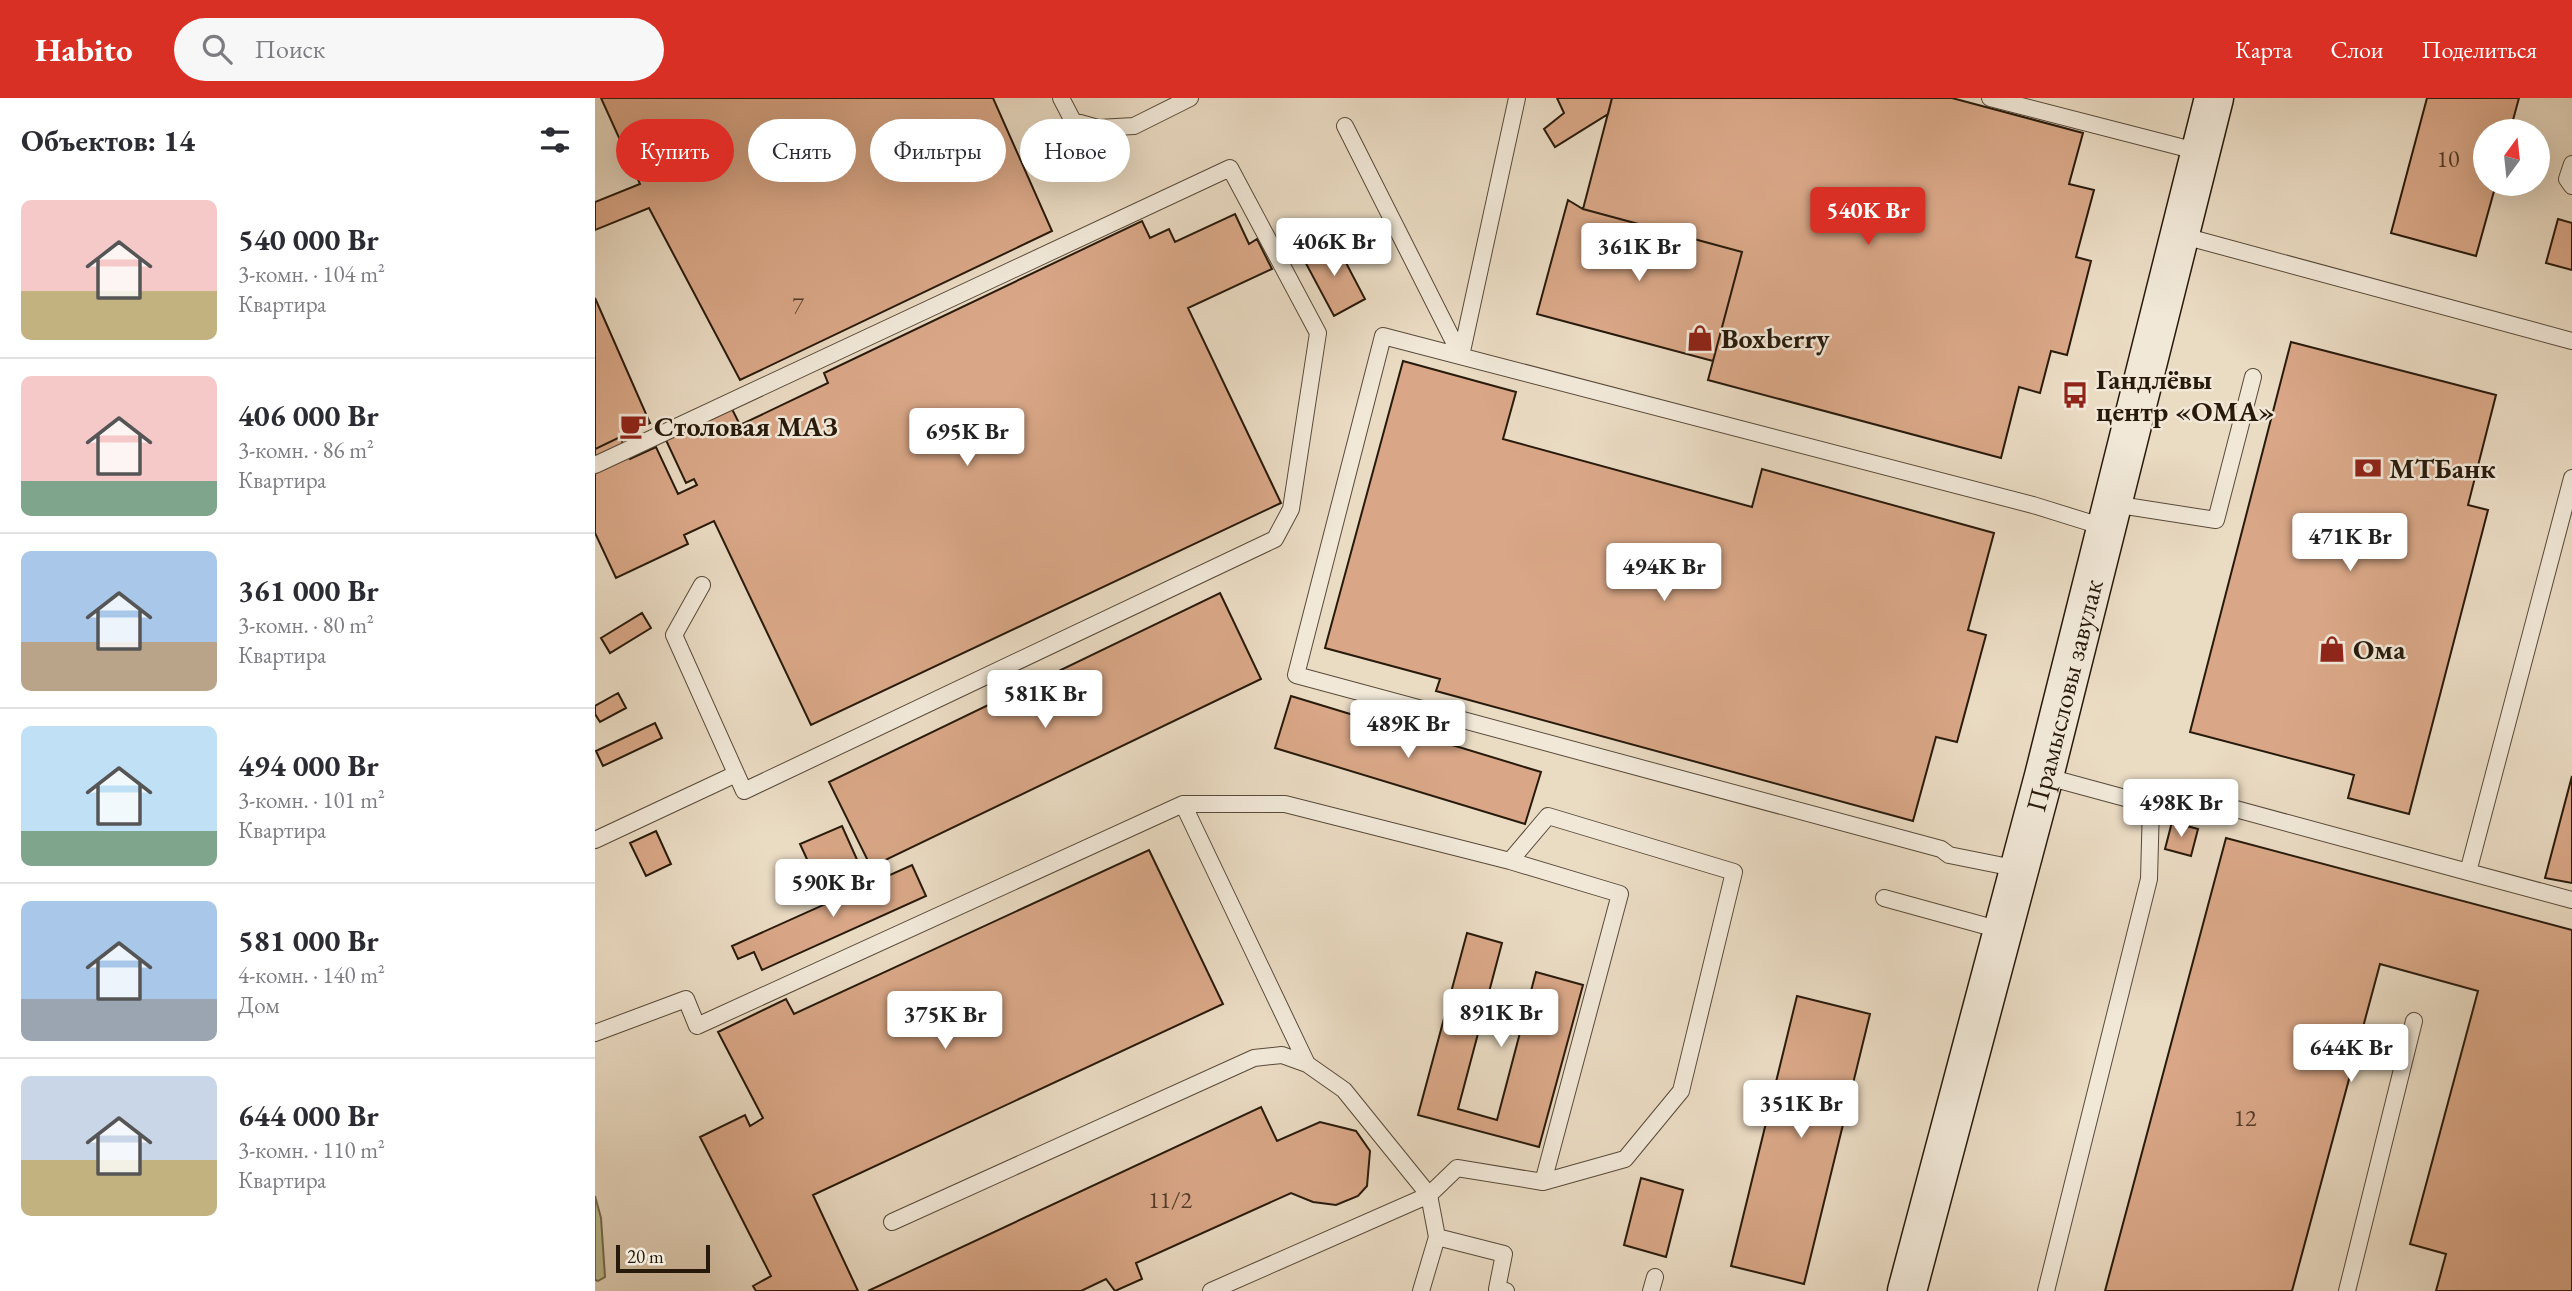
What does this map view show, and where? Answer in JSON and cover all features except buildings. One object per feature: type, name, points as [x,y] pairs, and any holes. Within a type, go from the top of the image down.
[{"type":"street","name":"Прамысловы завулак","points":[[1907,1291],[2044,776],[2214,98]]},
{"type":"lane","points":[[1061,98],[1073,121],[1098,128],[1134,126],[1190,98]]},
{"type":"lane","points":[[1461,356],[1517,98]]},
{"type":"lane","points":[[1990,98],[2200,152]]},
{"type":"lane","points":[[1345,126],[1461,356]]},
{"type":"lane","points":[[2572,164],[2567,179],[2572,186]]},
{"type":"lane","points":[[595,466],[1230,168],[1318,333],[1291,509],[1275,539],[744,791],[674,635],[702,585]]},
{"type":"lane","points":[[2180,235],[2572,341]]},
{"type":"lane","points":[[2020,869],[1949,855],[1941,849],[1296,675],[1383,336],[2045,508],[2110,516],[2216,520],[2253,377]]},
{"type":"lane","points":[[2468,872],[2572,478]]},
{"type":"lane","points":[[595,840],[736,774]]},
{"type":"lane","points":[[2044,776],[2151,805],[2232,808],[2572,900]]},
{"type":"lane","points":[[1183,804],[1307,1064]]},
{"type":"lane","points":[[595,1033],[687,999],[697,1026],[1183,804],[1285,804],[1510,860],[1620,894],[1543,1182]]},
{"type":"lane","points":[[2046,1291],[2149,879],[2151,805]]},
{"type":"lane","points":[[1211,1291],[1429,1195],[1457,1168],[1543,1182],[1625,1159],[1681,1091],[1734,872],[1548,816],[1510,860]]},
{"type":"lane","points":[[1884,898],[2004,931]]},
{"type":"lane","points":[[2347,1291],[2414,1021]]},
{"type":"lane","points":[[893,1222],[1254,1058],[1282,1055],[1307,1064],[1344,1090],[1429,1195],[1437,1237],[1422,1291]]},
{"type":"lane","points":[[1437,1237],[1504,1254],[1497,1289],[1506,1291]]},
{"type":"green space","points":[[595,1196],[601,1218],[605,1277],[598,1281],[595,1280]]},
{"type":"place","name":"Boxberry","points":[[1700,338]]},
{"type":"place","name":"Гандлёвы центр «ОМА»","points":[[2075,395]]},
{"type":"place","name":"Столовая МАЗ","points":[[633,426]]},
{"type":"place","name":"МТБанк","points":[[2368,468]]},
{"type":"place","name":"Ома","points":[[2332,649]]}]
